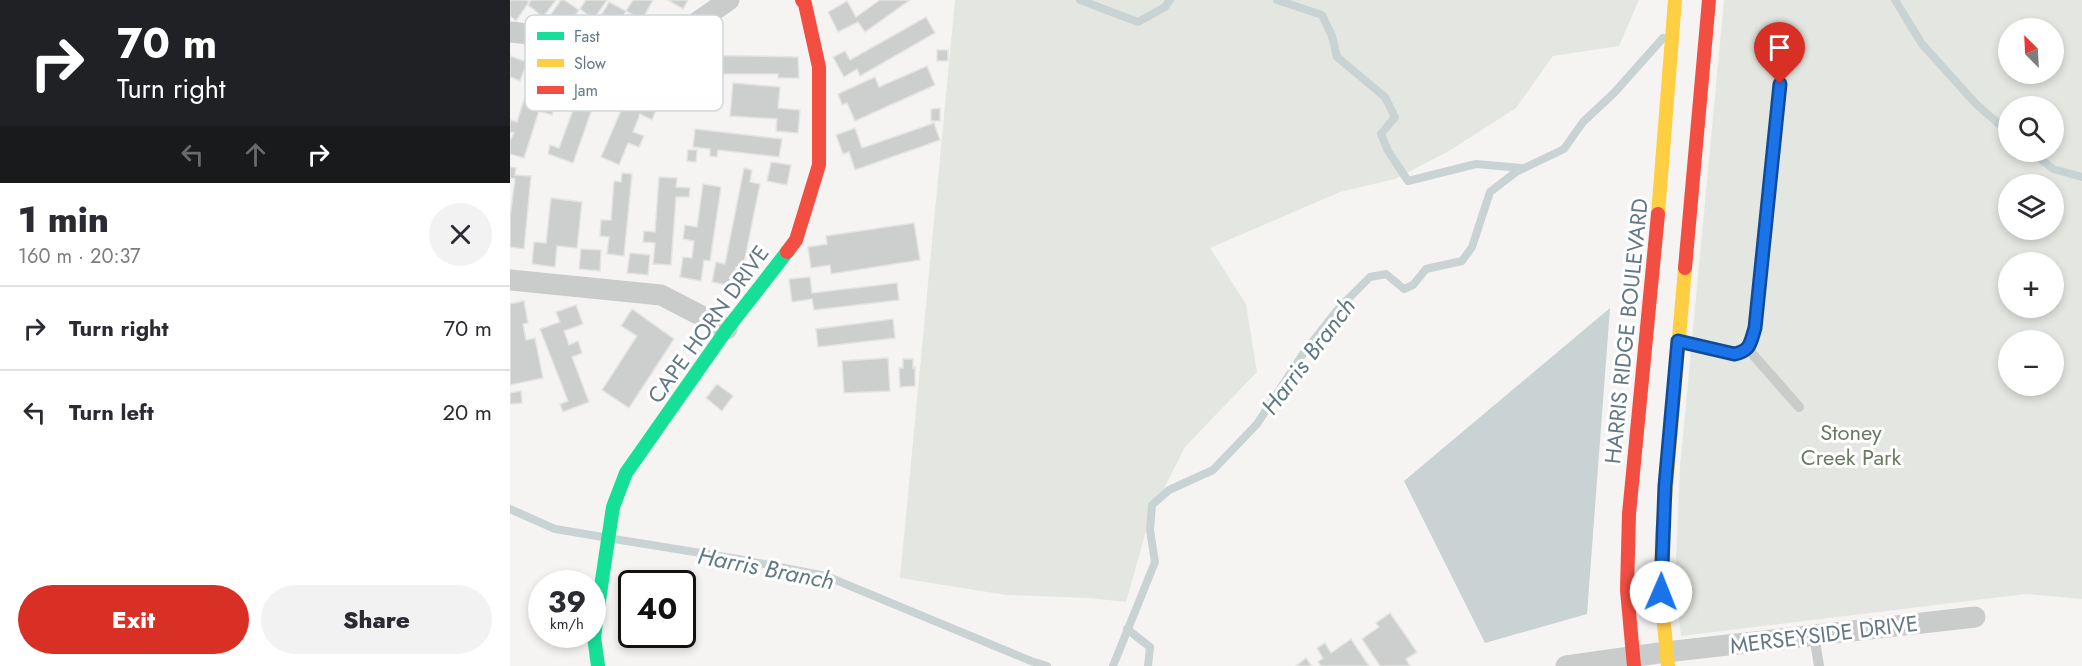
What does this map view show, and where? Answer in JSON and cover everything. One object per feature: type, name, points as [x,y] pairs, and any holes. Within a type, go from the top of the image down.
[{"type":"street","points":[[707,15],[729,0]]},
{"type":"street","name":"CAPE HORN DRIVE","points":[[598,666],[594,637],[602,580],[613,507],[626,473],[727,329],[796,240],[819,165],[819,68],[805,4],[802,0]]},
{"type":"street","name":"HARRIS RIDGE BOULEVARD","points":[[1634,661],[1628,593],[1631,483],[1666,143],[1676,0]]},
{"type":"street","points":[[1667,659],[1661,592],[1662,535],[1708,0]]},
{"type":"street","points":[[510,32],[525,34]]},
{"type":"street","points":[[510,280],[661,294],[727,329]]},
{"type":"street","name":"MERSEYSIDE DRIVE","points":[[1566,666],[1667,659],[1814,635],[1975,617]]},
{"type":"lane","points":[[1678,341],[1734,354],[1743,353],[1748,349],[1755,328],[1780,84]]},
{"type":"lane","points":[[1748,349],[1799,408]]},
{"type":"lane","points":[[1814,635],[1819,666]]},
{"type":"green space","points":[[955,0],[1639,0],[1619,46],[1553,56],[1516,108],[1449,151],[1395,179],[1340,192],[1210,248],[1246,304],[1257,372],[1185,447],[1151,514],[1126,602],[1089,598],[1006,595],[900,578]]},
{"type":"green space","name":"Stoney Creek Park","points":[[1724,0],[2082,0],[2082,599],[2026,594],[1681,636],[1675,583],[1680,467]]},
{"type":"shaded area","points":[[1610,308],[1587,614],[1485,643],[1404,481]]},
{"type":"building","points":[[510,0],[529,2],[516,21],[510,16]]},
{"type":"building","points":[[531,0],[556,0],[545,15],[540,15],[528,5]]},
{"type":"building","points":[[561,0],[579,10],[576,15],[551,14]]},
{"type":"building","points":[[586,0],[607,0],[597,15],[588,15],[580,9]]},
{"type":"building","points":[[633,0],[653,0],[645,15],[633,15],[626,11]]},
{"type":"building","points":[[668,0],[688,0],[683,9]]},
{"type":"building","points":[[880,0],[910,0],[865,32],[858,22],[838,32],[828,12],[847,1],[856,17]]},
{"type":"building","points":[[609,2],[626,11],[624,15],[601,15]]},
{"type":"building","points":[[926,17],[935,33],[860,76],[857,69],[844,77],[833,57],[845,51],[850,60]]},
{"type":"building","points":[[937,50],[948,50],[948,61],[937,61]]},
{"type":"building","points":[[510,56],[525,61],[520,81],[510,77]]},
{"type":"building","points":[[723,56],[798,57],[799,78],[778,78],[778,74],[723,74]]},
{"type":"building","points":[[927,66],[935,85],[855,121],[847,103],[842,105],[838,94],[875,77],[879,87]]},
{"type":"building","points":[[733,83],[780,87],[778,108],[800,110],[798,133],[776,131],[777,119],[730,116]]},
{"type":"building","points":[[525,96],[525,111],[539,111],[524,158],[510,154],[510,141],[514,133],[510,132],[510,123],[511,120],[517,122]]},
{"type":"building","points":[[940,108],[940,121],[931,121],[931,109]]},
{"type":"building","points":[[539,111],[553,111],[552,115]]},
{"type":"building","points":[[573,111],[591,111],[573,163],[548,154],[550,145],[559,148]]},
{"type":"building","points":[[621,111],[656,111],[652,120],[640,114],[633,132],[644,136],[639,147],[628,143],[619,165],[601,157]]},
{"type":"building","points":[[934,123],[940,140],[855,170],[849,152],[843,154],[836,135],[855,128],[862,148]]},
{"type":"building","points":[[695,129],[782,139],[779,157],[718,150],[717,157],[710,156],[710,149],[693,147]]},
{"type":"building","points":[[688,150],[697,150],[696,162],[687,161]]},
{"type":"building","points":[[771,162],[791,165],[787,185],[767,181]]},
{"type":"building","points":[[510,167],[516,168],[515,175],[531,176],[524,249],[510,247],[510,217],[515,179],[510,178]]},
{"type":"building","points":[[744,168],[752,170],[750,182],[760,184],[743,268],[736,267],[732,286],[712,282],[716,262],[725,264]]},
{"type":"building","points":[[622,173],[632,174],[624,256],[607,254],[609,237],[600,236],[601,220],[611,220],[614,181],[621,182]]},
{"type":"building","points":[[659,177],[677,178],[676,187],[690,188],[689,197],[676,197],[671,265],[653,264],[655,243],[643,242],[644,231],[655,232]]},
{"type":"building","points":[[703,184],[721,187],[710,261],[704,260],[701,281],[680,277],[683,257],[692,258],[694,241],[683,239],[685,225],[697,227]]},
{"type":"building","points":[[551,198],[582,202],[577,248],[557,246],[555,267],[532,264],[534,242],[546,243]]},
{"type":"building","points":[[914,223],[920,260],[831,274],[830,265],[811,268],[808,247],[827,244],[826,236]]},
{"type":"building","points":[[581,249],[601,250],[600,271],[579,269]]},
{"type":"building","points":[[630,253],[650,255],[648,275],[627,273]]},
{"type":"building","points":[[810,277],[812,293],[897,283],[899,300],[814,310],[812,299],[792,302],[789,279]]},
{"type":"building","points":[[524,301],[528,323],[523,324],[526,340],[535,338],[543,378],[510,385],[510,304]]},
{"type":"building","points":[[576,305],[583,324],[564,331],[569,345],[578,341],[582,353],[572,357],[589,402],[563,412],[560,404],[568,401],[540,329],[560,322],[556,312]]},
{"type":"building","points":[[632,309],[674,339],[629,408],[602,390],[637,336],[621,326]]},
{"type":"building","points":[[893,319],[895,338],[818,347],[816,329]]},
{"type":"building","points":[[888,358],[890,391],[844,393],[842,361]]},
{"type":"building","points":[[903,359],[913,359],[915,386],[900,387],[899,368],[903,368]]},
{"type":"building","points":[[717,384],[733,396],[722,411],[706,398]]},
{"type":"building","points":[[521,391],[522,403],[510,404],[510,393]]},
{"type":"building","points":[[1390,613],[1417,652],[1406,659],[1410,666],[1380,666],[1362,639],[1379,627],[1376,623]]},
{"type":"building","points":[[1351,639],[1369,666],[1321,666],[1318,662],[1323,658],[1317,648],[1325,643],[1331,653]]},
{"type":"building","points":[[1306,658],[1312,666],[1296,666]]},
{"type":"waterway","points":[[1080,0],[1138,22],[1165,7],[1170,0]]},
{"type":"waterway","points":[[1277,0],[1322,15],[1332,36],[1337,57],[1385,97],[1395,117],[1381,134],[1388,151],[1408,181],[1476,164],[1522,168]]},
{"type":"waterway","name":"Harris Branch","points":[[1895,0],[1922,44],[1976,104],[1998,123]]},
{"type":"waterway","name":"Harris Branch","points":[[1113,666],[1155,562],[1150,530],[1152,505],[1169,490],[1213,470],[1257,424],[1305,351],[1339,308],[1370,277],[1386,274],[1404,289],[1413,285],[1426,269],[1462,261],[1472,247],[1490,192],[1516,172],[1564,149],[1583,122],[1614,93],[1663,38]]},
{"type":"waterway","name":"Harris Branch","points":[[2044,162],[2053,169],[2082,177]]},
{"type":"waterway","name":"Harris Branch","points":[[510,509],[555,529],[603,537]]},
{"type":"waterway","name":"Harris Branch","points":[[614,539],[826,576],[1047,666]]},
{"type":"waterway","points":[[1127,629],[1150,647],[1148,666]]},
{"type":"traffic: fast","points":[[598,666],[594,637],[602,580],[613,507],[626,473],[727,329],[787,252]]},
{"type":"traffic: slow","points":[[1658,214],[1675,0]]},
{"type":"traffic: slow","points":[[1668,666],[1661,592],[1662,535],[1685,268]]},
{"type":"traffic: jam","points":[[787,252],[796,240],[819,165],[819,67],[805,4],[802,0]]},
{"type":"traffic: jam","points":[[1685,268],[1709,0]]},
{"type":"traffic: jam","points":[[1634,666],[1627,590],[1629,514],[1658,214]]},
{"type":"route","points":[[1661,592],[1665,486],[1678,341],[1734,354],[1743,353],[1748,349],[1755,328],[1780,84]]}]
